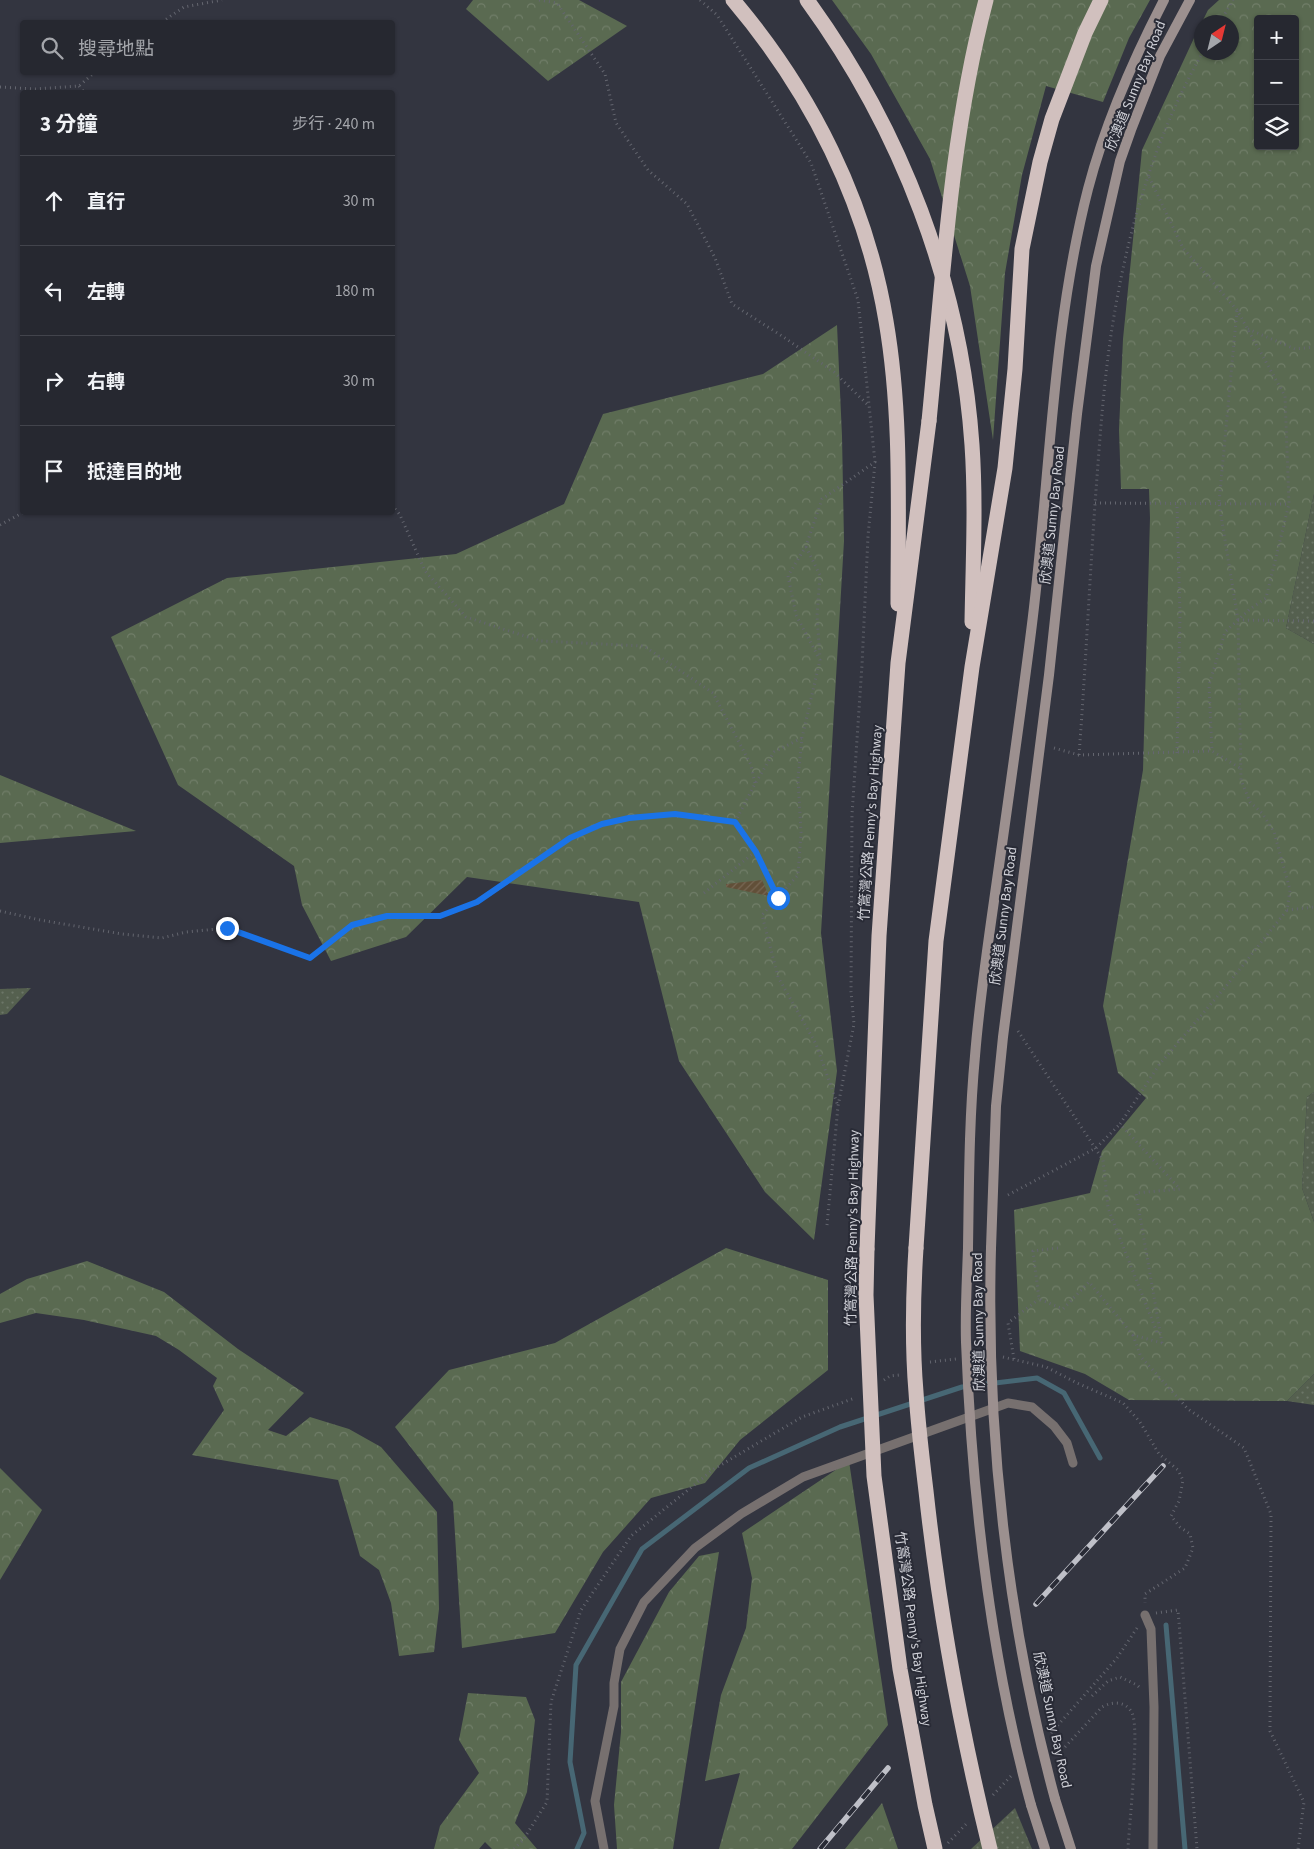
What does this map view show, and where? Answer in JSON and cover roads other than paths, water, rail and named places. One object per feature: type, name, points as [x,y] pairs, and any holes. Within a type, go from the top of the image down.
[{"type":"highway","points":[[733,0],[774,52],[818,123],[834,153],[858,213],[879,286],[892,363],[898,449],[898,663]]},
{"type":"highway","points":[[807,0],[855,74],[908,178],[939,263],[952,315],[966,383],[974,474],[972,667]]},
{"type":"highway","points":[[898,663],[929,421],[952,184],[971,63],[986,0]]},
{"type":"highway","points":[[990,1849],[977,1798],[950,1660],[932,1550],[915,1392],[913,1300],[916,1248],[936,941],[972,667],[1005,468],[1015,368],[1022,249],[1040,162],[1052,120],[1067,78],[1101,0]]},
{"type":"highway","name":"竹篙灣公路 Penny's Bay Highway","points":[[898,663],[879,936],[866,1295],[874,1476],[900,1669],[935,1849]]},
{"type":"main road","name":"欣澳道 Sunny Bay Road","points":[[1045,1849],[1031,1805],[1011,1725],[985,1574],[976,1497],[966,1341],[971,1107],[975,1053],[990,925],[1032,628],[1056,383],[1068,284],[1081,221],[1100,152],[1142,44],[1164,0]]},
{"type":"main road","name":"欣澳道 Sunny Bay Road","points":[[1071,1849],[1043,1754],[1030,1695],[1003,1512],[992,1372],[990,1296],[996,1106],[1049,675],[1077,414],[1096,266],[1120,161],[1160,56],[1190,0]]},
{"type":"lane","points":[[604,1849],[594,1801],[614,1706],[614,1684],[620,1649],[644,1602],[696,1548],[741,1514],[803,1477],[1008,1403],[1032,1407],[1054,1426],[1067,1443],[1073,1463]]},
{"type":"lane","points":[[1145,1615],[1152,1629],[1154,1849]]},
{"type":"waterway","points":[[577,1849],[584,1833],[570,1762],[576,1665],[642,1549],[749,1468],[840,1427],[962,1387],[1037,1378],[1064,1393],[1100,1458]]},
{"type":"waterway","points":[[1166,1625],[1185,1849]]},
{"type":"railway","points":[[1036,1604],[1163,1466]]},
{"type":"railway","points":[[820,1849],[888,1768]]}]
